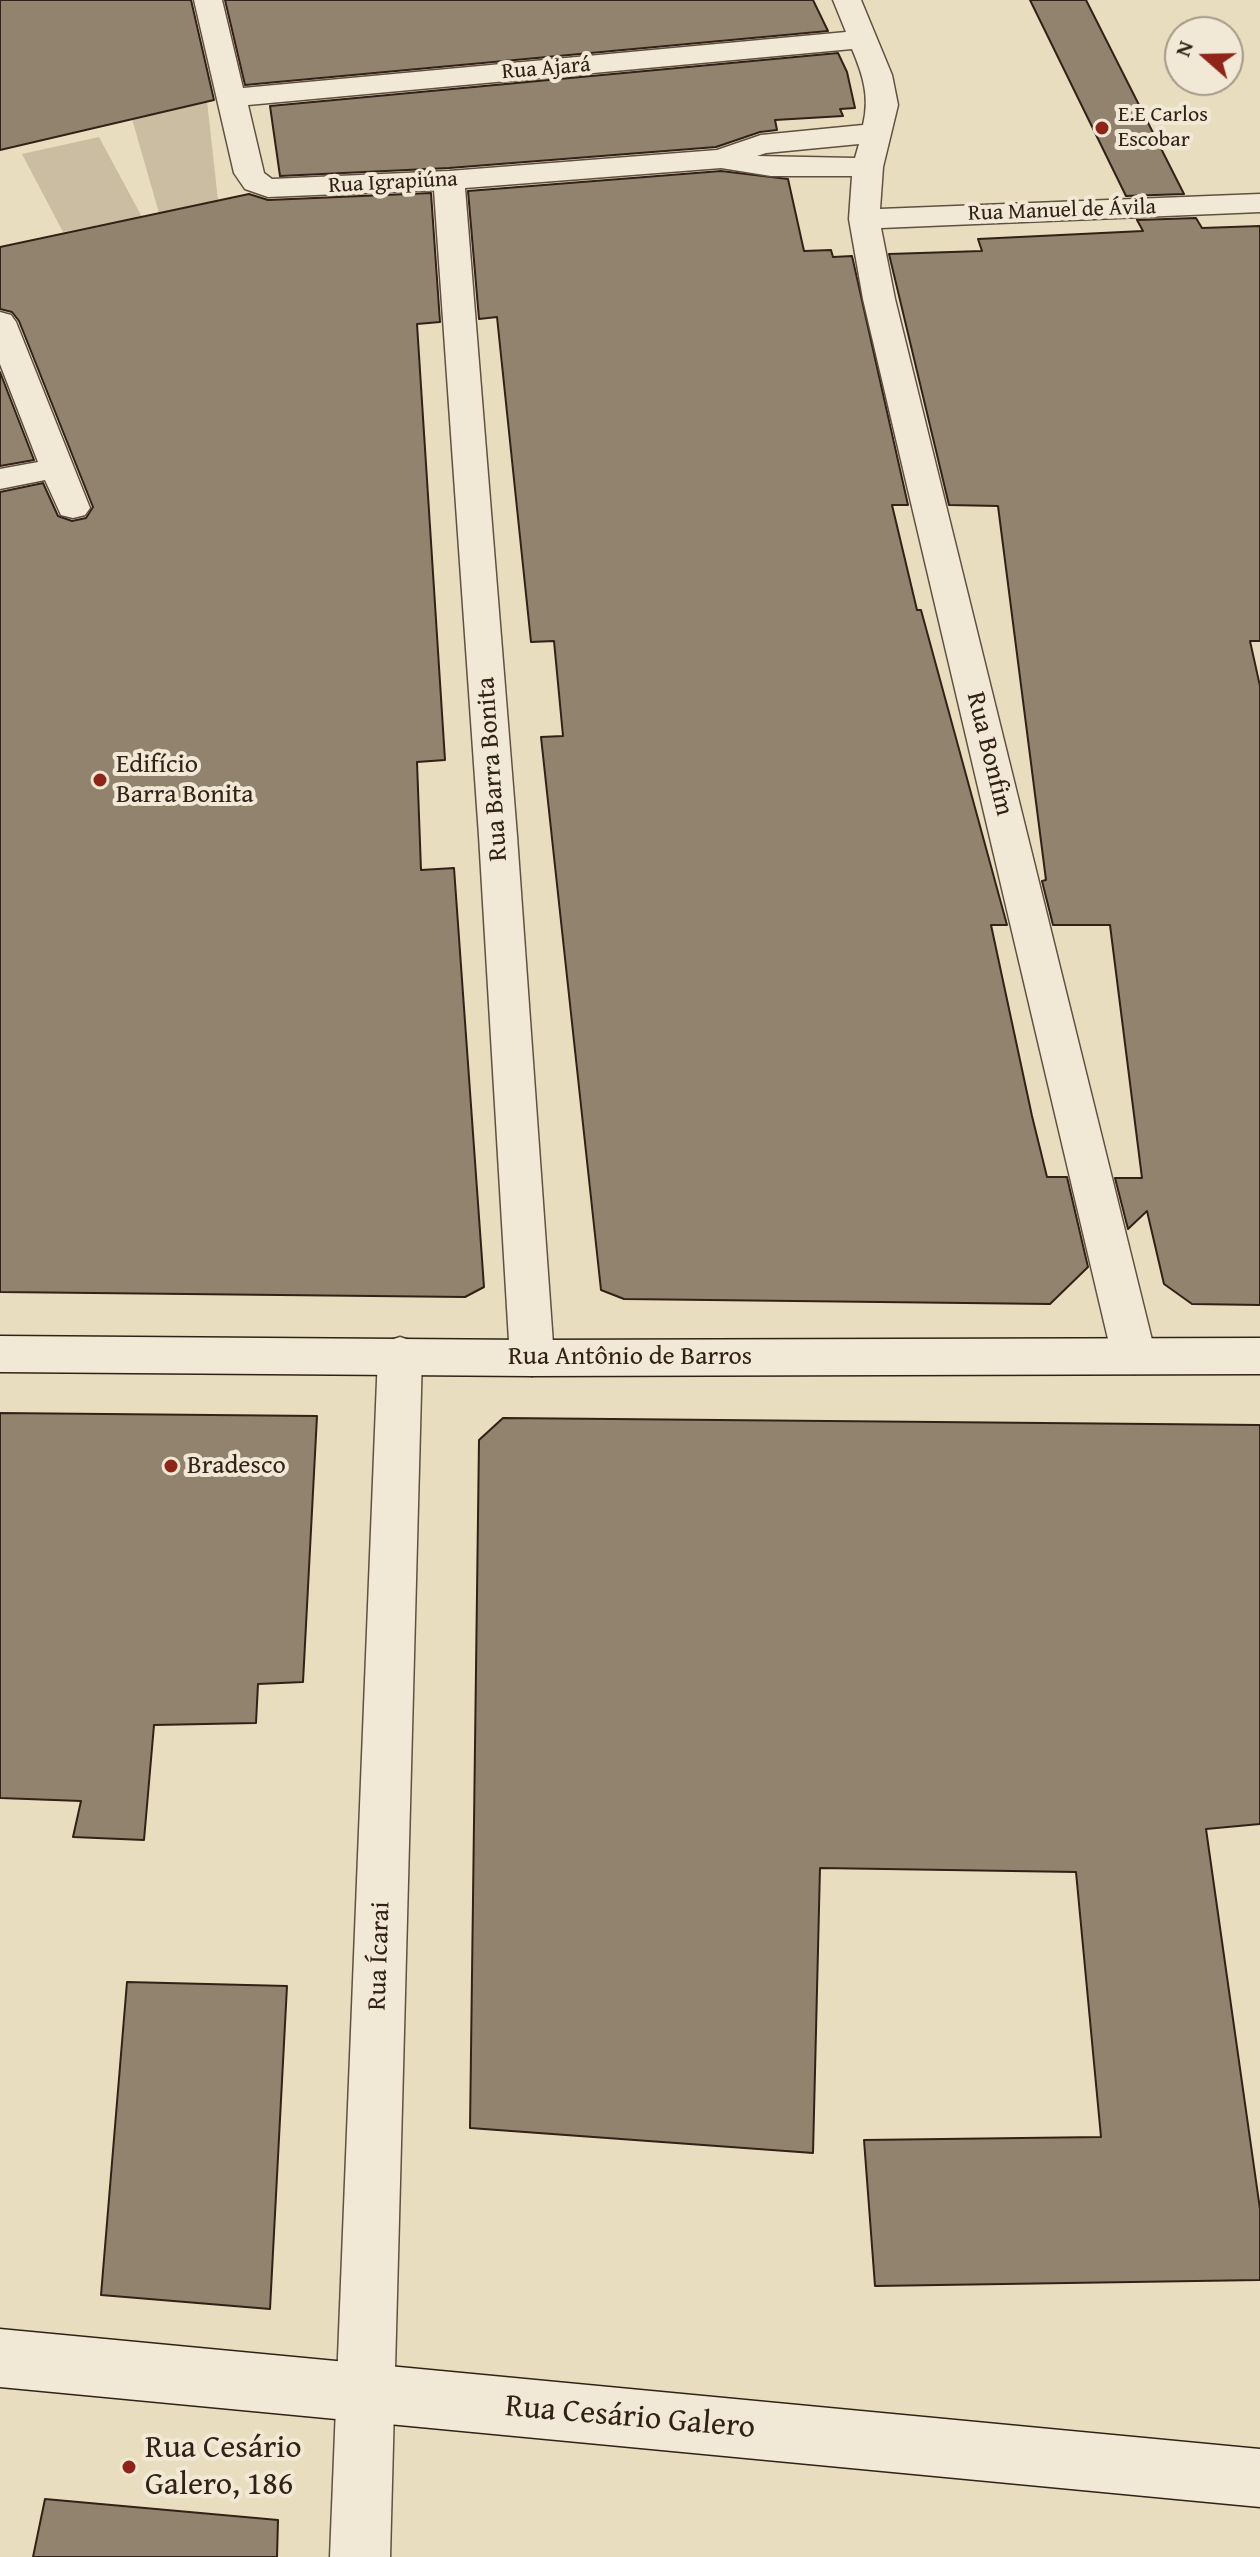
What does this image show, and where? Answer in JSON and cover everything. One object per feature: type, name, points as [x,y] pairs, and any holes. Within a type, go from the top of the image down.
[{"type":"street","name":"Rua Igrapiúna","points":[[208,0],[249,173],[256,183],[268,188],[449,180],[721,159],[761,144],[872,150]]},
{"type":"street","name":"Rua Bonfim","points":[[847,0],[877,75],[883,105],[872,150],[864,219],[879,299],[1134,1356]]},
{"type":"street","name":"Rua Ajará","points":[[230,98],[862,39]]},
{"type":"street","name":"Rua Barra Bonita","points":[[449,180],[498,836],[532,1358]]},
{"type":"street","name":"Rua Manuel de Ávila","points":[[864,219],[1260,203]]},
{"type":"street","points":[[1,326],[73,508]]},
{"type":"street","points":[[0,479],[57,468]]},
{"type":"street","name":"Rua Antônio de Barros","points":[[0,1354],[532,1358],[1260,1356]]},
{"type":"street","name":"Rua Ícarai","points":[[360,2557],[400,1355]]},
{"type":"street","name":"Rua Cesário Galero","points":[[0,2358],[1260,2478]]},
{"type":"shaded area","points":[[207,101],[218,200],[159,213],[132,119]]},
{"type":"shaded area","points":[[99,137],[142,217],[63,232],[22,154]]},
{"type":"building","points":[[0,0],[191,0],[214,100],[0,150]]},
{"type":"building","points":[[225,0],[813,0],[828,31],[245,85]]},
{"type":"building","points":[[1030,0],[1086,0],[1184,194],[1126,196]]},
{"type":"building","points":[[838,53],[847,72],[855,108],[840,109],[843,116],[775,120],[777,130],[760,132],[716,147],[449,168],[280,176],[270,106]]},
{"type":"building","points":[[721,171],[788,179],[804,251],[831,250],[833,257],[852,256],[908,505],[892,505],[917,610],[921,610],[1007,925],[991,925],[1032,1116],[1047,1177],[1067,1177],[1088,1267],[1050,1304],[624,1299],[601,1290],[541,737],[563,736],[554,641],[531,642],[497,317],[479,319],[468,191]]},
{"type":"building","points":[[431,193],[440,322],[417,324],[445,760],[417,762],[421,870],[454,868],[484,1287],[465,1297],[0,1292],[0,492],[43,483],[58,516],[72,521],[86,518],[93,507],[19,321],[12,312],[0,309],[0,247],[249,194],[268,200]]},
{"type":"building","points":[[1196,218],[1202,228],[1260,226],[1260,641],[1250,641],[1260,686],[1260,1305],[1192,1304],[1164,1284],[1147,1211],[1128,1229],[1115,1178],[1142,1178],[1110,925],[1053,925],[1042,881],[1046,880],[998,506],[949,505],[889,254],[982,251],[978,239],[1143,231],[1137,220]]},
{"type":"building","points":[[0,372],[34,460],[0,466]]},
{"type":"building","points":[[0,1413],[317,1416],[303,1682],[258,1684],[256,1723],[154,1725],[144,1840],[73,1837],[81,1801],[0,1798]]},
{"type":"building","points":[[503,1418],[1260,1425],[1260,1824],[1206,1829],[1260,2209],[1260,2280],[875,2286],[864,2140],[1101,2137],[1076,1872],[820,1868],[813,2153],[470,2128],[479,1440]]},
{"type":"building","points":[[127,1982],[287,1986],[270,2309],[101,2295]]},
{"type":"building","points":[[45,2499],[278,2520],[277,2557],[33,2557]]},
{"type":"place","name":"E.E Carlos Escobar","points":[[1102,128]]},
{"type":"place","name":"Edifício Barra Bonita","points":[[100,780]]},
{"type":"place","name":"Bradesco","points":[[171,1466]]},
{"type":"place","name":"Rua Cesário Galero, 186","points":[[129,2467]]}]
